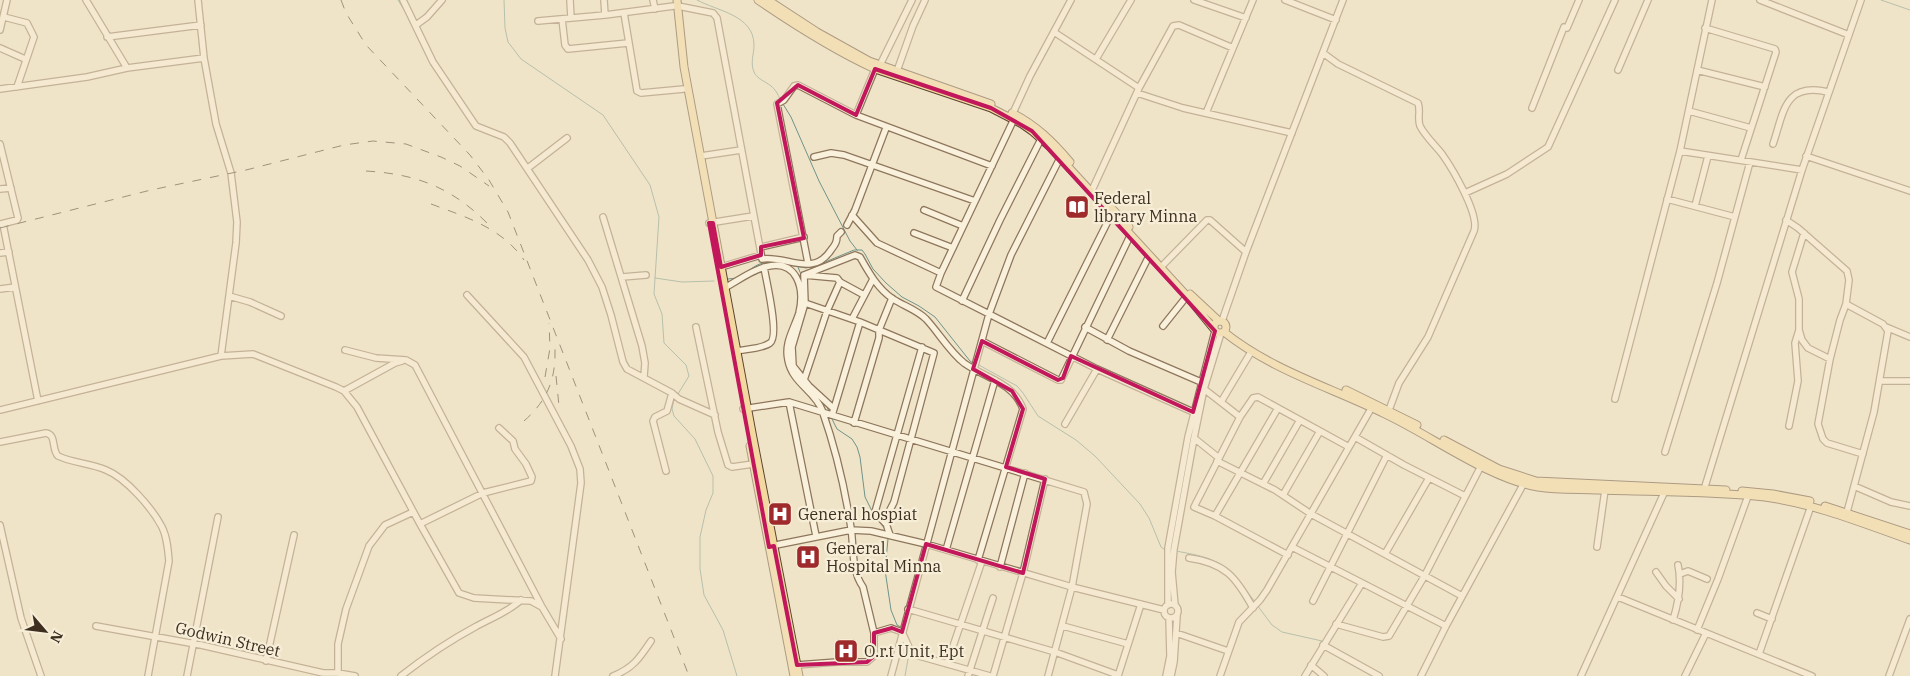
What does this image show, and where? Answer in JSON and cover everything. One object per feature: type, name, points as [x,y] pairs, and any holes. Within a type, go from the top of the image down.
[{"type":"main road","points":[[758,0],[836,50],[877,67],[1013,116],[1041,139],[1060,158],[1187,296],[1220,328],[1251,352],[1282,369],[1372,407],[1506,478],[1553,488],[1664,493],[1703,492],[1748,496],[1811,506],[1910,540]]},
{"type":"main road","points":[[768,0],[877,67],[897,71],[971,96],[1032,124],[1051,141],[1220,328],[1270,358],[1389,410],[1499,469],[1519,477],[1546,483],[1774,494],[1847,512],[1910,534]]},
{"type":"main road","points":[[676,3],[684,89],[745,409],[799,676]]},
{"type":"main road","points":[[676,3],[684,67],[701,156],[711,223],[736,351],[752,464],[772,546],[794,676]]},
{"type":"street","points":[[0,30],[6,0]]},
{"type":"street","points":[[86,0],[127,68]]},
{"type":"street","points":[[198,0],[204,58],[216,124],[231,174],[235,199],[236,243],[222,356]]},
{"type":"street","points":[[403,0],[433,62],[476,126],[504,137],[510,143],[588,260],[602,287],[623,362],[627,369],[715,415]]},
{"type":"street","points":[[416,25],[427,17],[442,0]]},
{"type":"street","points":[[570,0],[571,18]]},
{"type":"street","points":[[604,0],[605,16]]},
{"type":"street","points":[[653,0],[655,9]]},
{"type":"street","points":[[897,71],[912,26],[925,0]]},
{"type":"street","points":[[1071,0],[1030,76],[992,166],[936,285],[937,288],[1097,369],[1193,412]]},
{"type":"street","points":[[1096,59],[1131,0]]},
{"type":"street","points":[[1194,0],[1246,18]]},
{"type":"street","points":[[1206,113],[1253,0]]},
{"type":"street","points":[[1285,0],[1336,20]]},
{"type":"street","points":[[1166,676],[1170,656],[1169,618],[1165,615],[1171,549],[1193,412],[1201,382],[1246,252],[1343,0]]},
{"type":"street","points":[[1532,108],[1565,28],[1579,0]]},
{"type":"street","points":[[1465,193],[1507,174],[1548,147],[1615,0]]},
{"type":"street","points":[[1618,70],[1648,0]]},
{"type":"street","points":[[1615,399],[1680,151],[1712,0]]},
{"type":"street","points":[[1760,0],[1849,35]]},
{"type":"street","points":[[1703,492],[1806,156],[1861,0]]},
{"type":"street","points":[[856,115],[877,67],[910,1]]},
{"type":"street","points":[[538,20],[605,16],[655,9],[676,3],[713,13],[716,16],[762,259],[774,258],[797,265],[826,258],[837,242],[837,236],[841,232]]},
{"type":"street","points":[[624,13],[628,43],[639,93],[684,89]]},
{"type":"street","points":[[4,17],[27,24],[33,34],[34,40],[25,59],[17,87]]},
{"type":"street","points":[[562,19],[565,45],[568,49],[628,43]]},
{"type":"street","points":[[1093,188],[1138,90],[1157,53],[1176,24],[1233,48]]},
{"type":"street","points":[[107,37],[201,25]]},
{"type":"street","points":[[1705,28],[1775,49],[1776,53],[1741,160]]},
{"type":"street","points":[[1054,32],[1096,59],[1138,90],[1176,106],[1292,133]]},
{"type":"street","points":[[0,48],[25,59]]},
{"type":"street","points":[[1323,53],[1338,64],[1416,101],[1420,109],[1419,119],[1421,128],[1442,154],[1465,193],[1475,228],[1428,337],[1399,383],[1389,410]]},
{"type":"street","points":[[0,89],[88,77],[127,68],[204,58]]},
{"type":"street","points":[[1697,70],[1765,87]]},
{"type":"street","points":[[808,263],[777,103],[784,100],[794,86],[798,85],[886,128],[992,166]]},
{"type":"street","points":[[1773,144],[1790,98],[1798,92],[1812,90],[1828,92]]},
{"type":"street","points":[[1689,111],[1751,128]]},
{"type":"street","points":[[847,225],[886,128]]},
{"type":"street","points":[[528,168],[567,138]]},
{"type":"street","points":[[962,301],[1041,139]]},
{"type":"street","points":[[0,144],[18,218],[17,220],[2,224],[38,401]]},
{"type":"street","points":[[701,156],[741,150]]},
{"type":"street","points":[[1680,151],[1802,170]]},
{"type":"street","points":[[814,157],[837,154],[872,164],[975,201]]},
{"type":"street","points":[[1695,206],[1708,156]]},
{"type":"street","points":[[1806,156],[1910,191]]},
{"type":"street","points":[[890,676],[989,314],[1012,255],[1060,158]]},
{"type":"street","points":[[1665,452],[1717,283],[1750,162]]},
{"type":"street","points":[[0,189],[11,188]]},
{"type":"street","points":[[1667,199],[1735,217]]},
{"type":"street","points":[[924,210],[963,226]]},
{"type":"street","points":[[852,215],[877,243],[941,273]]},
{"type":"street","points":[[1047,343],[1111,215]]},
{"type":"street","points":[[711,223],[753,216]]},
{"type":"street","points":[[603,217],[642,346],[644,377]]},
{"type":"street","points":[[1163,265],[1204,221],[1208,220],[1246,252]]},
{"type":"street","points":[[1786,220],[1804,233],[1847,271],[1849,280],[1846,304],[1830,358],[1822,398],[1819,429],[1823,439],[1827,442],[1863,454]]},
{"type":"street","points":[[914,233],[953,248]]},
{"type":"street","points":[[1804,233],[1792,272],[1799,299],[1799,330],[1802,340],[1808,348],[1830,358]]},
{"type":"street","points":[[982,341],[1058,380],[1063,378],[1071,356],[1130,236]]},
{"type":"street","points":[[760,247],[804,237]]},
{"type":"street","points":[[0,253],[9,252]]},
{"type":"street","points":[[721,267],[761,255]]},
{"type":"street","points":[[804,275],[855,255],[860,257],[873,279],[892,298],[922,315],[958,358],[974,366],[1012,391],[1019,398],[1023,409],[980,561],[947,664]]},
{"type":"street","points":[[1107,340],[1149,256]]},
{"type":"street","points":[[736,351],[765,345],[772,342],[774,338],[774,321],[764,267]]},
{"type":"street","points":[[725,288],[764,267],[781,267],[792,270],[797,275],[801,301],[788,343],[788,362],[795,378],[820,405],[824,413],[851,530],[855,570],[863,587],[874,633],[874,656],[866,662],[837,662],[797,666]]},
{"type":"street","points":[[622,277],[646,275]]},
{"type":"street","points":[[804,275],[837,278],[840,282],[864,295]]},
{"type":"street","points":[[804,275],[806,303],[792,348],[794,366],[804,380],[833,408]]},
{"type":"street","points":[[852,319],[873,279]]},
{"type":"street","points":[[804,380],[827,311],[840,282]]},
{"type":"street","points":[[0,289],[16,287]]},
{"type":"street","points":[[467,295],[524,357],[568,440],[580,469],[581,483],[555,676]]},
{"type":"street","points":[[229,296],[250,302],[281,316]]},
{"type":"street","points":[[1163,326],[1187,296]]},
{"type":"street","points":[[854,423],[879,338],[879,330],[892,298]]},
{"type":"street","points":[[806,303],[933,351],[934,354],[894,502],[885,523]]},
{"type":"street","points":[[1846,304],[1886,327],[1910,336]]},
{"type":"street","points":[[833,416],[833,408],[860,322]]},
{"type":"street","points":[[1085,327],[1129,351],[1201,382]]},
{"type":"street","points":[[1847,512],[1874,412],[1888,334],[1886,327]]},
{"type":"street","points":[[696,328],[718,432],[728,465],[732,467],[752,464]]},
{"type":"street","points":[[1171,549],[1204,389],[1220,328]]},
{"type":"street","points":[[1788,426],[1798,381],[1795,343],[1799,330]]},
{"type":"street","points":[[890,535],[885,523],[875,512],[922,348]]},
{"type":"street","points":[[345,350],[376,358],[406,360],[415,365],[542,607],[561,639]]},
{"type":"street","points":[[1221,402],[1251,352]]},
{"type":"street","points":[[0,410],[222,356],[253,354],[344,391],[357,407],[459,593],[474,598],[531,601],[542,607]]},
{"type":"street","points":[[344,391],[395,363],[406,360]]},
{"type":"street","points":[[1065,424],[1097,369]]},
{"type":"street","points":[[946,550],[995,380]]},
{"type":"street","points":[[1880,380],[1910,381]]},
{"type":"street","points":[[1204,389],[1240,417]]},
{"type":"street","points":[[666,471],[653,421],[654,417],[667,411],[674,395]]},
{"type":"street","points":[[1288,555],[1194,506],[1240,417],[1253,398],[1256,397],[1349,447]]},
{"type":"street","points":[[789,402],[816,536]]},
{"type":"street","points":[[745,409],[789,402],[1046,479],[1080,490],[1086,495],[1087,504],[1072,587],[1048,676]]},
{"type":"street","points":[[1220,676],[1239,622],[1260,600],[1288,555],[1372,407]]},
{"type":"street","points":[[1215,516],[1278,408]]},
{"type":"street","points":[[1264,484],[1300,420]]},
{"type":"street","points":[[420,524],[483,493],[531,481],[532,479],[526,464],[515,449],[513,441],[499,428]]},
{"type":"street","points":[[1282,495],[1320,431]]},
{"type":"street","points":[[0,442],[46,433],[50,434],[55,453],[58,456],[108,470],[130,486],[162,528],[169,561],[148,676]]},
{"type":"street","points":[[1355,437],[1465,496]]},
{"type":"street","points":[[1194,438],[1218,459],[1241,473],[1264,484],[1311,514],[1462,596]]},
{"type":"street","points":[[1313,601],[1387,455]]},
{"type":"street","points":[[1336,624],[1386,638],[1408,606],[1481,466]]},
{"type":"street","points":[[1000,567],[1025,473]]},
{"type":"street","points":[[1385,554],[1429,478]]},
{"type":"street","points":[[874,633],[891,628],[902,632],[912,654],[947,664],[969,673],[991,676],[1023,573],[1046,479]]},
{"type":"street","points":[[1421,676],[1524,483]]},
{"type":"street","points":[[1854,486],[1891,502],[1910,506]]},
{"type":"street","points":[[1597,547],[1605,490]]},
{"type":"street","points":[[1581,676],[1664,493]]},
{"type":"street","points":[[1697,630],[1748,496]]},
{"type":"street","points":[[1759,654],[1811,506]]},
{"type":"street","points":[[338,673],[338,644],[346,609],[369,546],[385,525],[413,512]]},
{"type":"street","points":[[187,676],[218,517]]},
{"type":"street","points":[[0,525],[21,618],[41,676]]},
{"type":"street","points":[[772,546],[851,530],[871,530],[926,544],[1072,587],[1141,604],[1166,607],[1175,605]]},
{"type":"street","points":[[266,661],[294,535]]},
{"type":"street","points":[[1292,547],[1446,626]]},
{"type":"street","points":[[1189,558],[1214,563],[1222,568],[1254,607]]},
{"type":"street","points":[[1170,559],[1175,605],[1179,610],[1172,676]]},
{"type":"street","points":[[1673,620],[1679,599],[1680,574],[1678,565]]},
{"type":"street","points":[[1680,574],[1688,571],[1707,579]]},
{"type":"street","points":[[1656,572],[1679,599]]},
{"type":"street","points":[[1305,676],[1324,642],[1362,583]]},
{"type":"street","points":[[1618,597],[1812,676]]},
{"type":"street","points":[[969,673],[992,598]]},
{"type":"street","points":[[401,676],[420,661],[508,610],[521,600]]},
{"type":"street","points":[[908,609],[1055,652],[1118,676],[1141,604]]},
{"type":"street","points":[[1757,613],[1772,619]]},
{"type":"street","points":[[1169,618],[1177,616]]},
{"type":"street","points":[[1889,676],[1910,619]]},
{"type":"street","name":"Godwin Street","points":[[96,626],[193,644],[329,675],[338,673],[355,676]]},
{"type":"street","points":[[1063,626],[1128,644]]},
{"type":"street","points":[[1176,633],[1228,651]]},
{"type":"street","points":[[1685,676],[1706,633]]},
{"type":"street","points":[[613,676],[627,671],[634,665],[651,641]]},
{"type":"street","points":[[1324,642],[1379,676]]},
{"type":"street","points":[[1311,665],[1324,676]]},
{"type":"highlighted area","points":[[875,69],[991,108],[1032,131],[1215,331],[1193,412],[1071,356],[1063,378],[1058,380],[982,341],[973,369],[1012,391],[1023,409],[1006,467],[1045,479],[1023,573],[926,544],[902,632],[892,628],[874,633],[874,656],[867,662],[797,665],[774,546],[769,547],[709,223],[713,223],[721,267],[761,255],[761,247],[804,238],[777,103],[798,85],[856,115]]},
{"type":"waterway","points":[[398,0],[408,16]]},
{"type":"waterway","points":[[504,0],[505,28],[508,42],[521,59],[603,115],[650,185],[659,217],[654,294],[662,314],[664,343],[686,365],[689,376],[678,394]]},
{"type":"waterway","points":[[697,0],[733,15],[748,27],[754,45],[752,62],[754,72],[774,89],[780,99]]},
{"type":"waterway","points":[[1881,0],[1910,10]]},
{"type":"waterway","points":[[783,104],[791,117],[819,181],[850,241],[857,250]]},
{"type":"waterway","points":[[818,265],[854,250],[862,250],[873,269],[886,283],[902,297],[935,317],[973,363]]},
{"type":"waterway","points":[[747,272],[760,264],[767,262],[775,263]]},
{"type":"waterway","points":[[779,263],[806,268],[814,266]]},
{"type":"waterway","points":[[798,267],[802,277]]},
{"type":"waterway","points":[[655,278],[682,282],[714,281]]},
{"type":"waterway","points":[[728,279],[737,278]]},
{"type":"waterway","points":[[977,364],[1017,386],[1038,416],[1076,440],[1095,456],[1140,504],[1149,518],[1161,547],[1165,550]]},
{"type":"waterway","points":[[674,399],[672,409],[674,416],[695,439],[713,476],[713,493],[706,510],[700,537],[700,569],[704,595],[723,630],[737,676]]},
{"type":"waterway","points":[[826,405],[830,413]]},
{"type":"waterway","points":[[831,417],[837,429],[852,439],[857,447],[865,497],[872,511]]},
{"type":"waterway","points":[[877,518],[885,529]]},
{"type":"waterway","points":[[888,539],[885,570],[891,610],[897,625],[901,627]]},
{"type":"waterway","points":[[1176,551],[1202,556],[1216,562],[1237,578]]},
{"type":"waterway","points":[[1242,585],[1255,602]]},
{"type":"waterway","points":[[1257,605],[1272,625],[1282,632],[1322,641]]},
{"type":"waterway","points":[[1328,644],[1366,666]]},
{"type":"waterway","points":[[905,676],[908,659],[911,656]]},
{"type":"railway","points":[[341,0],[346,13],[366,45],[470,155],[489,180],[508,212],[689,676]]},
{"type":"railway","points":[[0,228],[151,190],[246,170],[344,145],[373,141],[406,144],[441,157],[460,166],[489,186]]},
{"type":"railway","points":[[366,171],[401,175],[432,185],[460,200],[487,223]]},
{"type":"railway","points":[[431,204],[470,219],[494,232],[515,249],[524,260]]},
{"type":"railway","points":[[545,377],[550,348],[549,323]]},
{"type":"railway","points":[[524,421],[539,406],[549,389],[554,370],[555,349]]},
{"type":"railway","points":[[556,376],[559,406]]},
{"type":"place","name":"Federal library Minna","points":[[1077,207]]},
{"type":"place","name":"General hospiat","points":[[780,514]]},
{"type":"place","name":"General Hospital Minna","points":[[808,557]]},
{"type":"place","name":"O.r.t Unit, Ept","points":[[846,651]]}]
